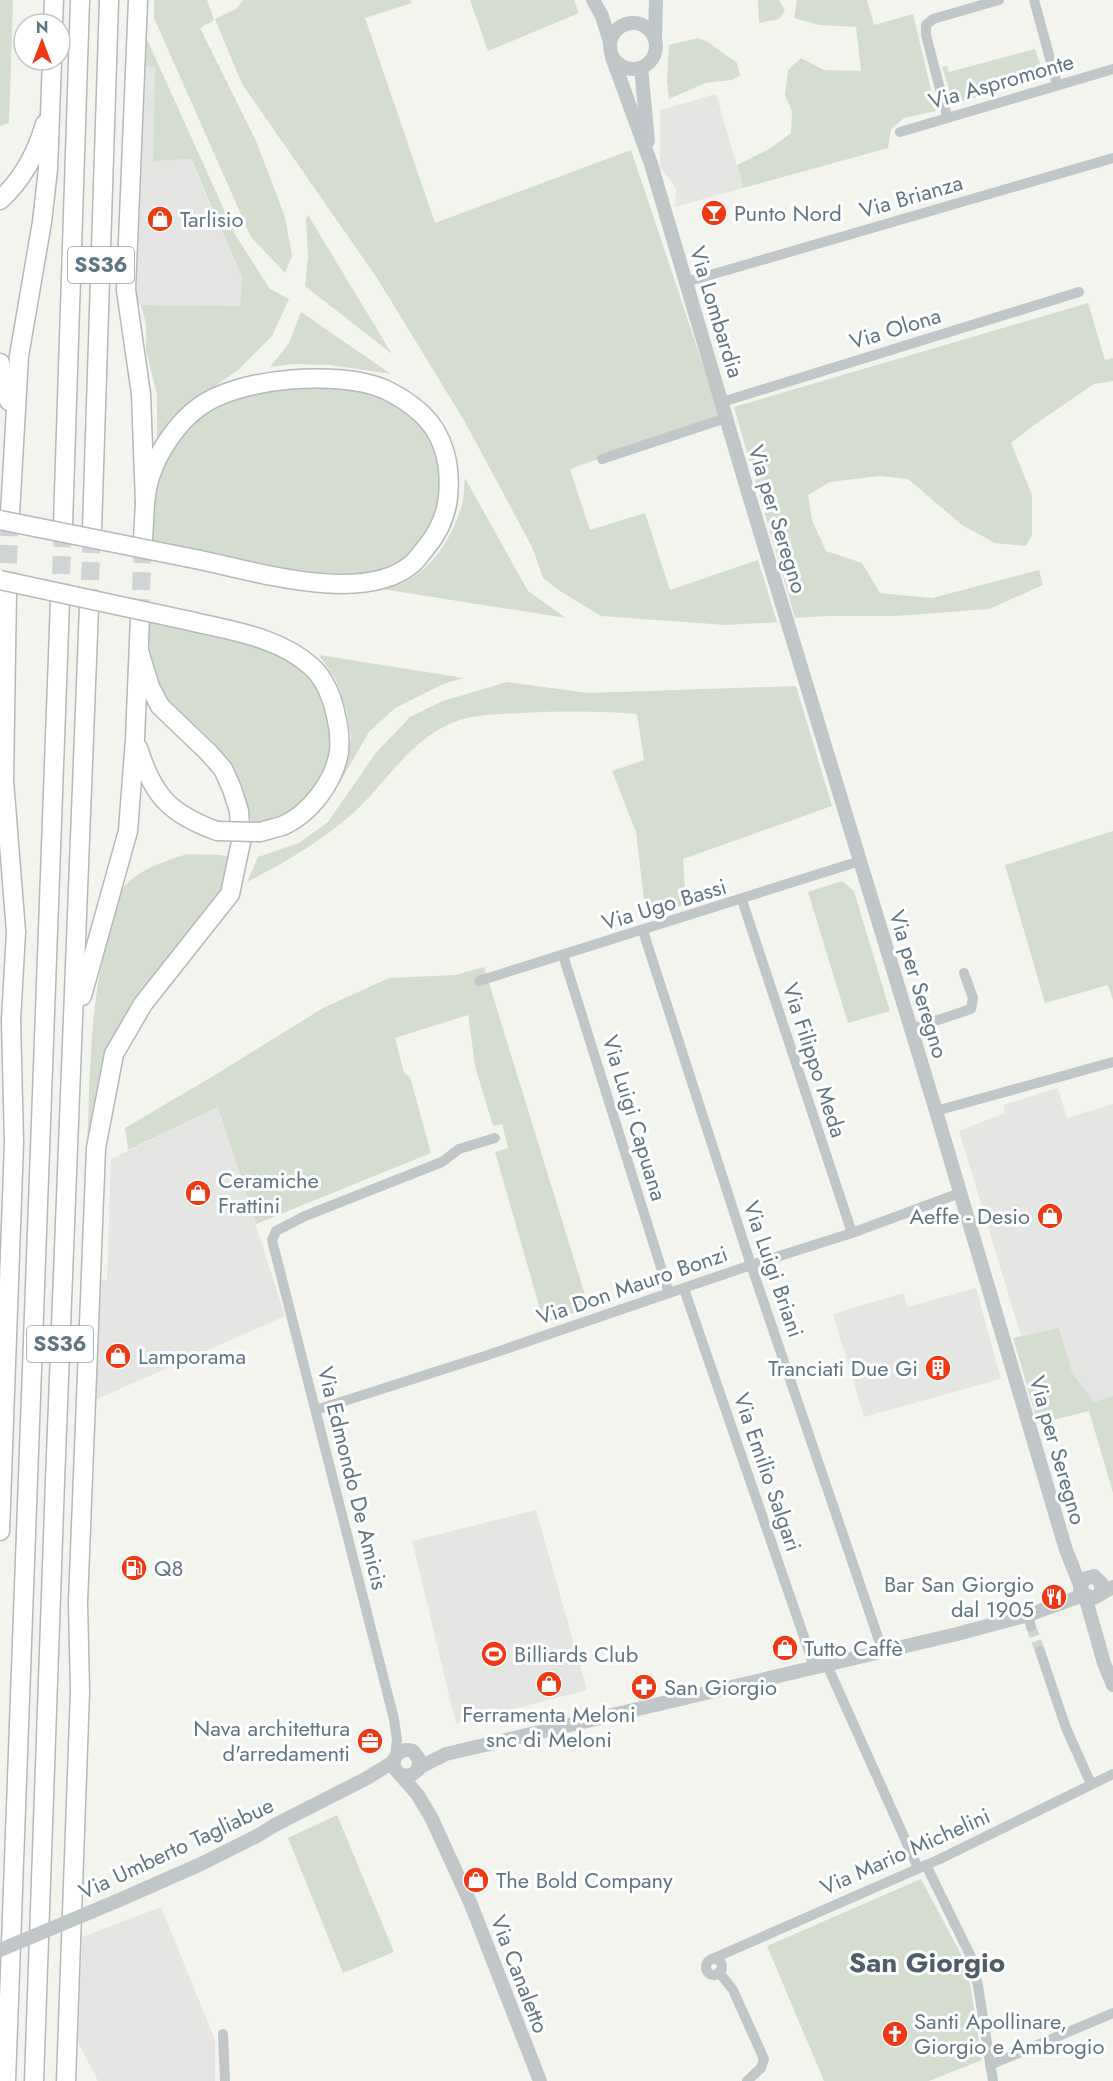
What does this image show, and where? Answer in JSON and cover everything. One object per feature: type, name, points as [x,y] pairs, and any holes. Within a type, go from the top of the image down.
[{"type":"highway","name":"SS36","points":[[63,524],[80,0]]},
{"type":"highway","name":"SS36","points":[[92,530],[109,0]]},
{"type":"highway","points":[[138,0],[126,290],[141,394],[145,503],[143,540]]},
{"type":"highway","points":[[52,72],[48,169],[42,222],[19,356],[12,460],[5,517],[316,584],[363,583],[391,576],[412,564],[430,543],[443,521],[448,499],[449,475],[445,452],[438,434],[423,415],[406,401],[382,388],[341,381],[302,379],[263,382],[228,391],[208,401],[175,431],[150,476],[145,503]]},
{"type":"highway","points":[[0,200],[10,191],[22,174],[39,143],[51,105]]},
{"type":"highway","points":[[0,363],[9,397],[12,460]]},
{"type":"highway","points":[[0,1531],[14,1143],[11,1020],[16,932],[4,780],[6,616],[3,586],[190,621],[264,639],[292,653],[313,668],[327,687],[339,729],[339,752],[331,776],[319,796],[304,813],[283,825],[260,832],[217,831],[191,822],[171,808],[156,790],[144,767],[135,740]]},
{"type":"highway","name":"SS36","points":[[6,2081],[60,601]]},
{"type":"highway","name":"SS36","points":[[34,2081],[54,1493],[89,607]]},
{"type":"highway","points":[[0,662],[6,616]]},
{"type":"highway","points":[[73,1027],[128,831],[135,740],[140,617]]},
{"type":"highway","points":[[66,2081],[80,1691],[78,1602],[96,1148],[114,1054],[143,1004],[230,894],[241,842],[239,811],[223,769],[160,706],[150,687],[139,651]]},
{"type":"highway","points":[[0,853],[13,886]]},
{"type":"street","name":"Via Lombardia","points":[[593,0],[602,16],[612,57],[651,164],[722,402]]},
{"type":"street","points":[[610,42],[616,29],[648,14],[656,0]]},
{"type":"street","points":[[612,57],[625,68],[641,68],[648,64],[655,55],[656,0]]},
{"type":"street","points":[[947,116],[926,35],[926,25],[933,18],[999,0]]},
{"type":"street","points":[[1034,0],[1057,84]]},
{"type":"street","points":[[602,16],[644,26],[655,38]]},
{"type":"street","name":"Via Lombardia","points":[[641,68],[651,164]]},
{"type":"street","name":"Via Aspromonte","points":[[900,132],[947,116],[1113,69]]},
{"type":"street","name":"Via Brianza","points":[[686,282],[1113,158]]},
{"type":"street","name":"Via Olona","points":[[722,402],[1079,292]]},
{"type":"street","name":"Via per Seregno","points":[[722,402],[1071,1562],[1095,1588],[1092,1619],[1113,1685]]},
{"type":"street","points":[[602,459],[726,418]]},
{"type":"street","name":"Via Ugo Bassi","points":[[479,981],[860,861]]},
{"type":"street","name":"Via Filippo Meda","points":[[742,900],[852,1233]]},
{"type":"street","name":"Via Luigi Briani","points":[[643,931],[751,1265],[883,1652]]},
{"type":"street","name":"Via Luigi Capuana","points":[[563,955],[669,1293]]},
{"type":"street","points":[[911,1029],[971,1009],[972,998],[964,973]]},
{"type":"street","points":[[936,1111],[1113,1062]]},
{"type":"street","name":"Via Edmondo De Amicis","points":[[396,1767],[396,1727],[272,1240],[276,1231],[305,1216],[442,1162],[459,1149],[495,1138]]},
{"type":"street","name":"Via Don Mauro Bonzi","points":[[316,1410],[852,1233],[960,1193]]},
{"type":"street","name":"Via Emilio Salgari","points":[[684,1289],[821,1667],[922,1867],[971,1957],[978,1986],[993,2081]]},
{"type":"street","points":[[416,1760],[410,1776],[396,1767],[399,1752],[416,1760],[446,1754],[883,1652],[1029,1621],[1095,1588]]},
{"type":"street","points":[[1040,1651],[1066,1728],[1090,1784]]},
{"type":"street","name":"Via Edmondo De Amicis","points":[[396,1727],[416,1760]]},
{"type":"street","name":"Via Canaletto","points":[[416,1760],[431,1817]]},
{"type":"street","name":"Via Canaletto","points":[[396,1767],[431,1817],[470,1902],[540,2081]]},
{"type":"street","name":"Via Umberto Tagliabue","points":[[0,1950],[201,1864],[367,1778],[396,1767]]},
{"type":"street","name":"Via Mario Michelini","points":[[747,2081],[761,2068],[764,2059],[733,1990],[719,1972],[712,1974],[707,1970],[708,1962],[922,1867],[1113,1774]]},
{"type":"street","points":[[990,2065],[1113,2013]]},
{"type":"street","points":[[223,2034],[225,2081]]},
{"type":"shaded area","points":[[0,0],[13,0],[9,123],[0,126]]},
{"type":"shaded area","points":[[154,0],[207,0],[214,20],[200,28],[256,141],[285,217],[292,256],[285,273],[251,237],[154,18]]},
{"type":"shaded area","points":[[243,0],[411,0],[412,3],[365,18],[435,223],[631,150],[720,416],[570,469],[590,530],[645,513],[670,590],[758,560],[777,622],[726,625],[601,616],[543,578],[533,549],[465,422],[377,278],[242,84],[215,19],[236,9]]},
{"type":"shaded area","points":[[470,0],[574,0],[579,13],[488,51]]},
{"type":"shaded area","points":[[758,0],[779,0],[785,10],[779,19],[759,23]]},
{"type":"shaded area","points":[[797,0],[867,0],[874,25],[913,14],[936,111],[904,118],[891,129],[888,148],[743,188],[737,165],[769,149],[791,133],[792,112],[785,95],[788,70],[801,58],[824,70],[861,71],[856,27],[819,25],[794,18]]},
{"type":"shaded area","points":[[145,35],[236,236],[270,289],[289,299],[272,336],[238,370],[184,408],[166,430],[157,447],[157,394],[146,351],[146,324],[141,305],[240,306],[242,277],[191,159],[153,161],[155,68],[145,65]]},
{"type":"shaded area","points":[[698,38],[708,42],[737,63],[740,75],[732,80],[705,83],[669,99],[667,81],[669,45]]},
{"type":"shaded area","points":[[1035,49],[1044,77],[954,104],[942,67],[947,66],[949,72]]},
{"type":"shaded area","points":[[145,65],[155,68],[153,161],[190,159],[242,277],[240,306],[136,305]]},
{"type":"shaded area","points":[[716,94],[743,188],[675,207],[676,188],[660,167],[660,110]]},
{"type":"shaded area","points":[[308,215],[392,354],[305,286]]},
{"type":"shaded area","points":[[1088,303],[1105,360],[1113,358],[1113,381],[1094,384],[1011,443],[1032,495],[1032,535],[1026,546],[995,543],[962,525],[908,479],[880,476],[830,482],[808,495],[812,520],[826,551],[862,563],[880,593],[932,598],[1039,570],[1043,585],[989,609],[895,616],[795,618],[734,407]]},
{"type":"shaded area","points":[[301,312],[391,374],[330,365],[293,364],[270,367],[289,343]]},
{"type":"shaded area","points":[[301,386],[352,388],[381,393],[428,428],[441,454],[440,512],[426,538],[404,558],[378,571],[349,575],[309,573],[151,541],[152,511],[157,481],[168,455],[185,430],[207,410],[232,398]]},
{"type":"shaded area","points":[[465,478],[528,591],[566,618],[382,589],[409,579],[421,571],[441,550],[461,507]]},
{"type":"shaded area","points":[[148,620],[279,651],[301,666],[315,680],[331,715],[332,737],[329,758],[321,778],[309,795],[293,809],[274,819],[252,825],[243,789],[225,757],[202,731],[170,705],[159,686],[150,658]]},
{"type":"shaded area","points":[[319,655],[464,678],[443,684],[395,708],[369,732],[336,789],[319,806],[344,766],[351,738],[346,709],[336,680]]},
{"type":"shaded area","points":[[507,682],[589,693],[796,686],[832,806],[683,859],[686,904],[646,917],[636,832],[612,771],[644,760],[637,714],[566,712],[483,715],[460,720],[427,737],[339,825],[301,852],[247,882],[258,857],[299,843],[328,822],[375,754],[410,717],[443,701]]},
{"type":"shaded area","points":[[1113,831],[1113,1000],[1108,985],[1045,1003],[1005,865]]},
{"type":"shaded area","points":[[187,854],[232,857],[228,876],[200,921],[135,1005],[87,1149],[90,1063],[95,1006],[104,950],[116,902],[127,883],[135,877],[151,867]]},
{"type":"shaded area","points":[[842,881],[854,891],[890,1011],[848,1023],[808,892]]},
{"type":"shaded area","points":[[484,967],[589,1308],[544,1323],[495,1152],[508,1148],[502,1124],[493,1126],[475,1066],[468,1012],[468,1015],[395,1038],[404,1073],[410,1077],[431,1153],[256,1224],[218,1107],[128,1150],[125,1128],[323,1008],[389,978],[455,975]]},
{"type":"shaded area","points":[[1058,1088],[1067,1118],[1113,1104],[1113,1396],[1094,1402],[1071,1373],[1059,1328],[1021,1336],[959,1131],[1005,1113],[1003,1105]]},
{"type":"shaded area","points":[[218,1107],[285,1316],[95,1400],[97,1280],[107,1280],[111,1159]]},
{"type":"shaded area","points":[[976,1288],[1001,1379],[864,1417],[833,1314],[903,1293],[908,1307]]},
{"type":"shaded area","points":[[1059,1328],[1072,1373],[1094,1402],[1113,1396],[1113,1493],[1089,1411],[1038,1424],[1013,1338]]},
{"type":"shaded area","points":[[536,1510],[587,1690],[456,1724],[412,1541]]},
{"type":"shaded area","points":[[337,1815],[394,1952],[343,1973],[288,1838]]},
{"type":"shaded area","points":[[921,1879],[964,1960],[982,2060],[929,2081],[824,2081],[767,1946]]},
{"type":"shaded area","points":[[161,1907],[215,2040],[215,2081],[98,2081],[78,2042],[82,1937]]},
{"type":"tunnel","points":[[7,590],[10,514]]},
{"type":"tunnel","points":[[60,601],[63,524]]},
{"type":"tunnel","points":[[89,607],[92,530]]},
{"type":"tunnel","points":[[140,617],[143,540]]},
{"type":"tunnel","points":[[1031,1627],[1040,1651]]},
{"type":"place","name":"Punto Nord","points":[[714,213]]},
{"type":"place","name":"Tarlisio","points":[[160,219]]},
{"type":"place","name":"Ceramiche Frattini","points":[[198,1193]]},
{"type":"place","name":"Aeffe - Desio","points":[[1050,1216]]},
{"type":"place","name":"Lamporama","points":[[118,1356]]},
{"type":"place","name":"Tranciati Due Gi","points":[[938,1368]]},
{"type":"place","name":"Q8","points":[[134,1568]]},
{"type":"place","name":"Bar San Giorgio dal 1905","points":[[1054,1597]]},
{"type":"place","name":"Tutto Caffè","points":[[785,1648]]},
{"type":"place","name":"Billiards Club","points":[[494,1654]]},
{"type":"place","name":"Ferramenta Meloni snc di Meloni","points":[[549,1684]]},
{"type":"place","name":"San Giorgio","points":[[644,1687]]},
{"type":"place","name":"Nava architettura d'arredamenti","points":[[370,1741]]},
{"type":"place","name":"The Bold Company","points":[[476,1880]]},
{"type":"place","name":"Santi Apollinare, Giorgio e Ambrogio","points":[[895,2034]]},
{"type":"district","name":"San Giorgio","points":[[927,1962]]}]
